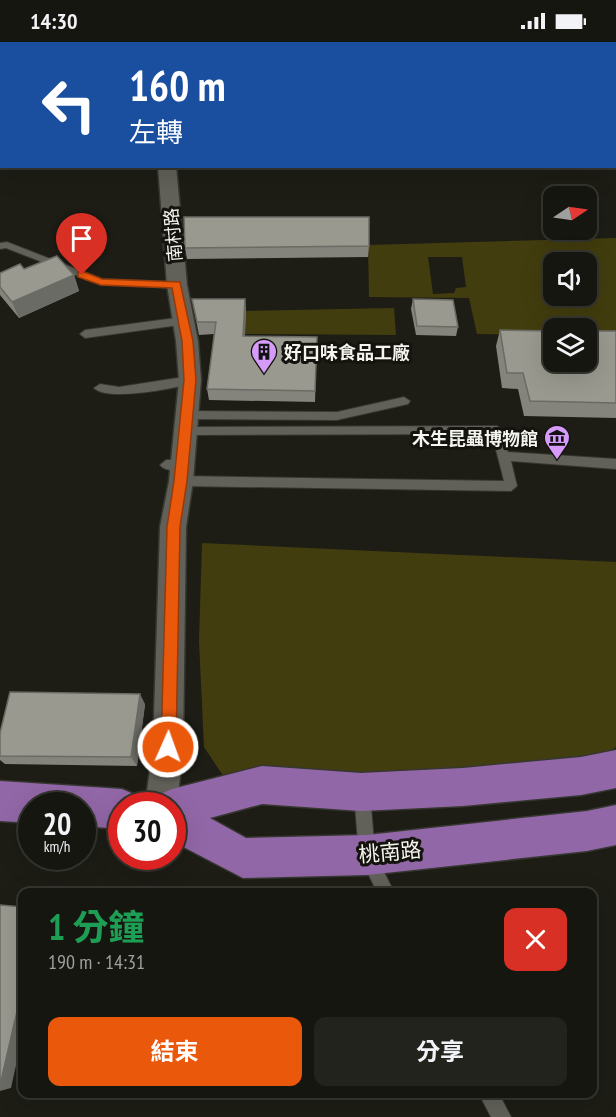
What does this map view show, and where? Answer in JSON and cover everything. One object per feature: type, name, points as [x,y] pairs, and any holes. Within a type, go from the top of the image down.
[{"type":"main road","points":[[186,805],[262,785],[362,792],[486,785],[581,776],[616,769]]},
{"type":"main road","points":[[0,801],[108,808]]},
{"type":"main road","name":"桃南路","points":[[186,827],[243,858],[367,855],[587,831],[616,825]]},
{"type":"street","name":"南村路","points":[[163,792],[168,747],[176,470],[186,423],[190,380],[187,341],[177,285],[167,168]]},
{"type":"lane","points":[[0,246],[7,245],[101,282],[177,285]]},
{"type":"lane","points":[[85,334],[183,321]]},
{"type":"lane","points":[[100,388],[119,391],[190,380]]},
{"type":"lane","points":[[186,423],[338,416],[404,401]]},
{"type":"lane","points":[[176,470],[512,486],[497,430],[186,423]]},
{"type":"lane","points":[[504,456],[616,464]]},
{"type":"lane","points":[[362,792],[367,855],[384,888]]},
{"type":"lane","points":[[491,1098],[501,1117]]},
{"type":"shaded area","points":[[616,238],[616,336],[597,335],[597,318],[543,318],[543,335],[477,334],[469,298],[369,297],[368,245]],"holes":[[[428,257],[462,257],[466,287],[456,288],[454,293],[433,294]]]},
{"type":"shaded area","points":[[394,308],[396,335],[245,334],[246,311]]},
{"type":"shaded area","points":[[202,543],[616,562],[616,747],[584,769],[226,780],[204,747],[199,641]]},
{"type":"building","points":[[184,217],[369,217],[369,246],[185,248]]},
{"type":"building","points":[[57,256],[74,275],[12,302],[0,287],[0,273],[20,264],[24,269]]},
{"type":"building","points":[[192,299],[245,299],[243,336],[317,337],[315,391],[207,389],[216,322],[197,322]]},
{"type":"building","points":[[413,299],[453,300],[458,327],[417,326]]},
{"type":"building","points":[[500,330],[543,331],[543,372],[597,372],[597,331],[616,331],[616,403],[530,401],[523,373],[507,373]]},
{"type":"building","points":[[10,692],[140,694],[131,757],[0,756],[0,733]]},
{"type":"building","points":[[0,905],[18,907],[18,1007],[0,1085]]},
{"type":"place","name":"好口味食品工廠","points":[[264,375]]},
{"type":"place","name":"木生昆蟲博物館","points":[[557,461]]},
{"type":"route","points":[[82,275],[101,282],[177,285],[187,341],[190,380],[181,481],[173,527],[168,747]]}]
